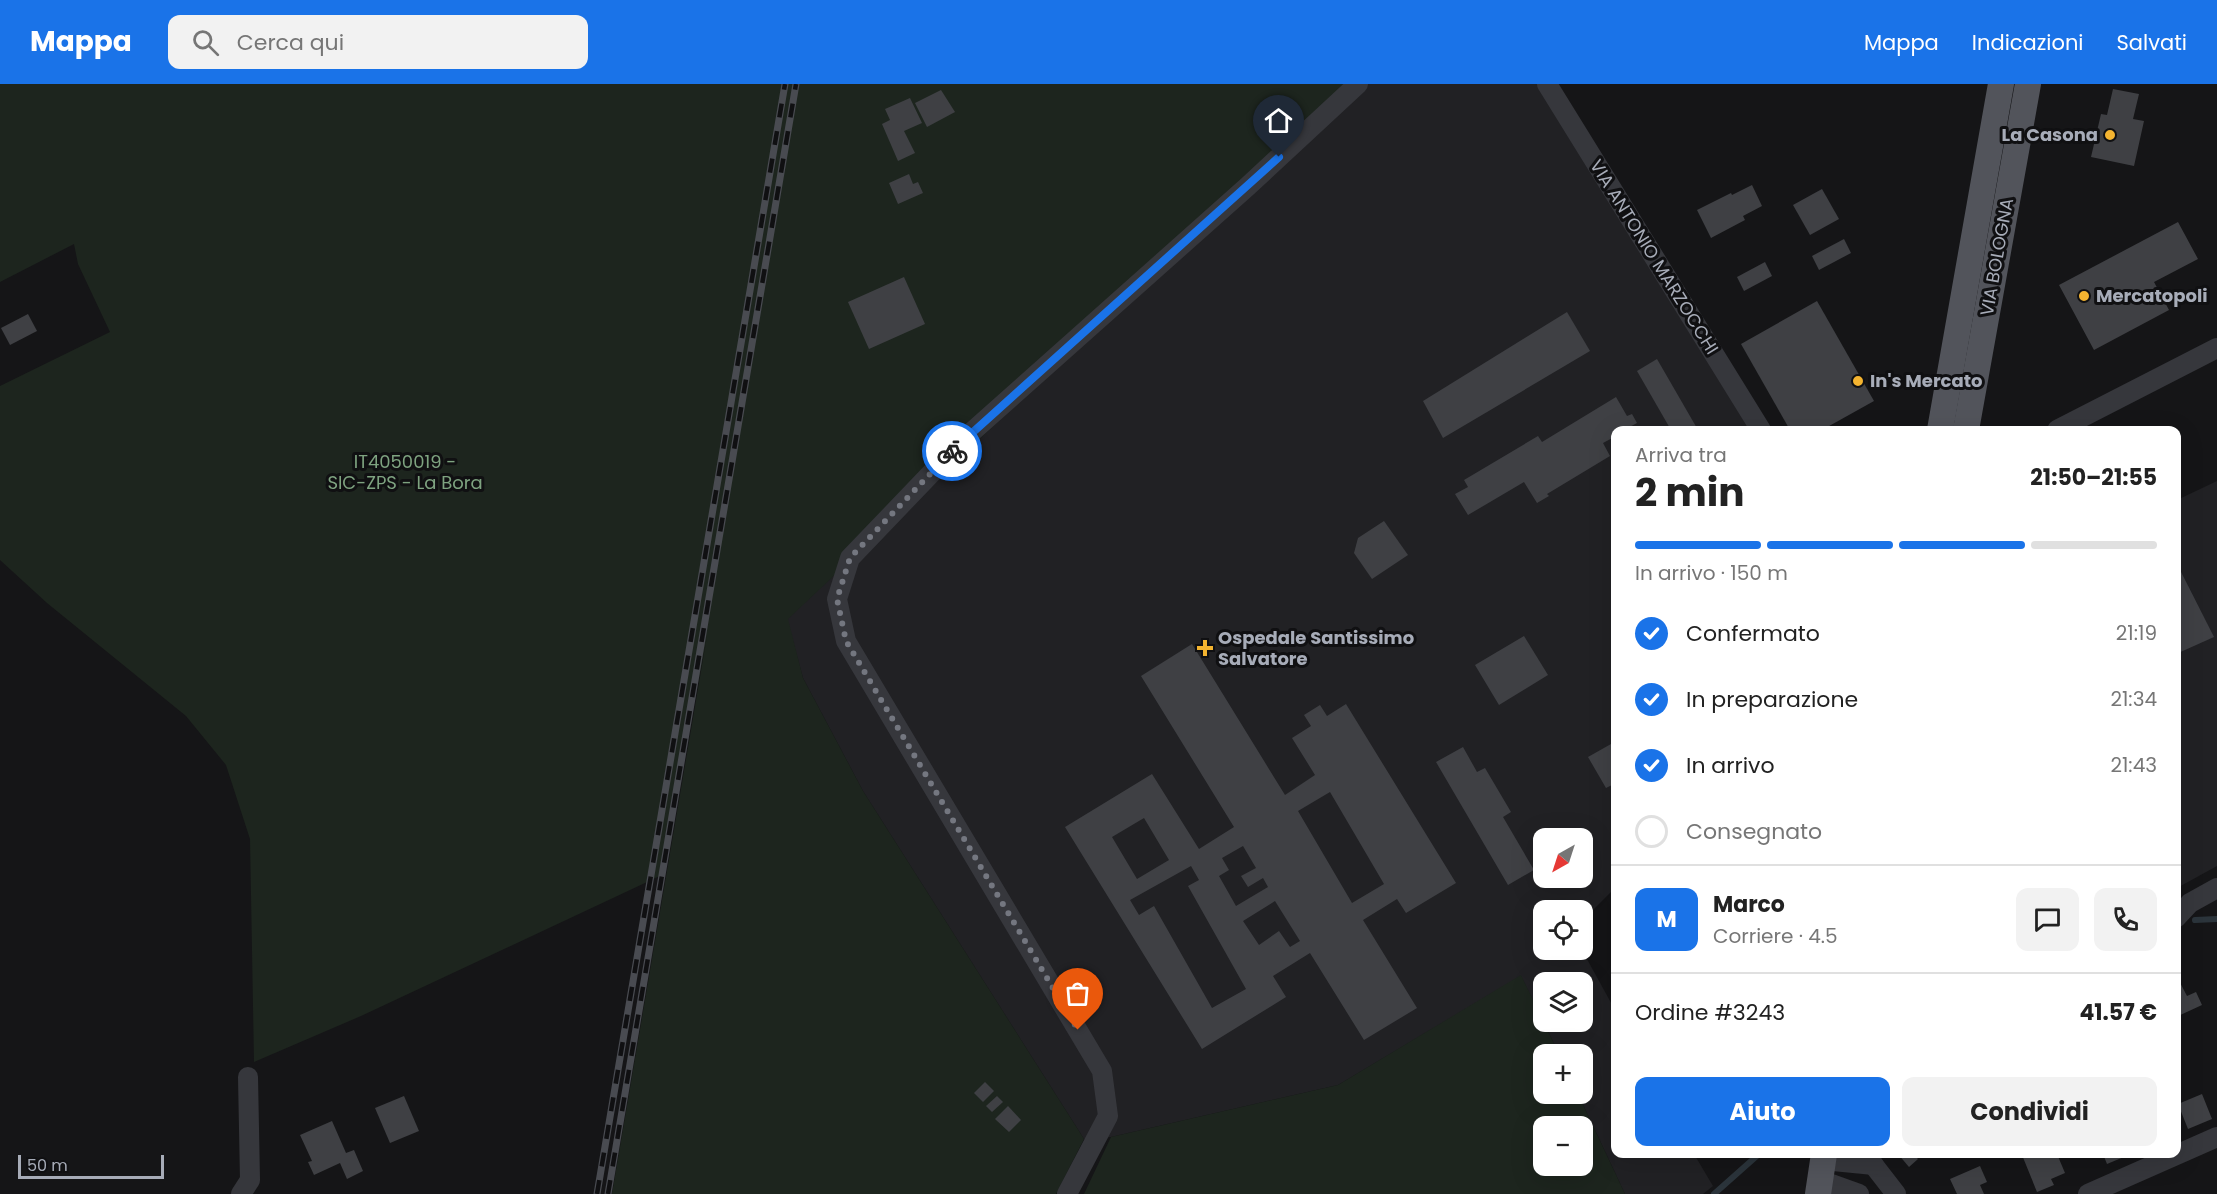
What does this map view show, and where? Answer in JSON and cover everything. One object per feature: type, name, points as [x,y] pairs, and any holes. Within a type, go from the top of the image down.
[{"type":"main road","name":"VIA BOLOGNA","points":[[1941,426],[2001,84]]},
{"type":"main road","name":"VIA BOLOGNA","points":[[1967,426],[2028,84]]},
{"type":"street","points":[[1068,1194],[1108,1116],[1102,1071],[846,641],[837,599],[850,558],[964,438],[1248,186],[1358,84]]},
{"type":"street","name":"VIA ANTONIO MARZOCCHI","points":[[1547,84],[1759,426]]},
{"type":"street","points":[[2065,426],[2217,348]]},
{"type":"street","points":[[2181,913],[2190,903],[2217,888]]},
{"type":"street","points":[[241,1194],[250,1180],[248,1077]]},
{"type":"street","points":[[2181,1153],[2217,1137]]},
{"type":"street","points":[[2088,1194],[2169,1158]]},
{"type":"street","points":[[1821,1172],[1869,1159],[1896,1194]]},
{"type":"street","points":[[1821,1172],[1859,1194]]},
{"type":"shaded area","name":"Ospedale Santissimo Salvatore","points":[[1358,84],[1545,84],[1755,426],[1611,426],[1611,892],[1593,910],[1593,900],[1533,900],[1533,960],[1588,960],[1611,1003],[1611,1158],[1696,1158],[1713,1186],[1703,1194],[1625,1194],[1593,1126],[1593,1116],[1588,1116],[1583,1104],[1593,1104],[1593,1044],[1554,1044],[1548,1032],[1593,1032],[1593,972],[1533,972],[1533,1001],[1521,976],[1338,1085],[1111,1137],[1084,1139],[863,791],[803,678],[787,619]]},
{"type":"shaded area","points":[[2217,481],[2217,866],[2181,886],[2181,498]]},
{"type":"green space","name":"IT4050019 - SIC-ZPS - La Bora","points":[[0,84],[1358,84],[788,619],[803,678],[863,791],[1084,1139],[1056,1194],[612,1194],[707,636],[662,875],[361,1016],[254,1062],[250,839],[226,765],[186,716],[47,603],[0,560],[0,386],[110,332],[78,264],[74,244],[0,282]]},
{"type":"green space","points":[[1521,975],[1533,1000],[1533,1032],[1548,1032],[1554,1044],[1533,1044],[1533,1104],[1583,1104],[1588,1116],[1533,1116],[1533,1176],[1593,1176],[1593,1126],[1625,1194],[1084,1194],[1111,1137],[1338,1085]]},
{"type":"building","points":[[2113,89],[2139,94],[2133,119],[2144,121],[2134,166],[2091,157],[2101,114],[2107,115]]},
{"type":"building","points":[[941,90],[955,112],[927,127],[915,103]]},
{"type":"building","points":[[910,98],[922,123],[904,131],[915,153],[898,161],[882,124],[890,120],[885,109]]},
{"type":"building","points":[[909,174],[913,184],[918,182],[923,193],[898,204],[889,183]]},
{"type":"building","points":[[1752,185],[1762,206],[1743,216],[1745,220],[1711,238],[1697,210]]},
{"type":"building","points":[[1822,189],[1839,219],[1810,235],[1793,205]]},
{"type":"building","points":[[2178,222],[2198,259],[2154,282],[2169,310],[2094,350],[2059,285]]},
{"type":"building","points":[[1844,239],[1851,253],[1819,270],[1812,256]]},
{"type":"building","points":[[1765,262],[1772,276],[1744,291],[1737,277]]},
{"type":"building","points":[[904,277],[925,324],[869,349],[848,302]]},
{"type":"building","points":[[1817,301],[1874,401],[1829,426],[1788,426],[1741,344]]},
{"type":"building","points":[[1567,312],[1590,351],[1443,438],[1423,401]]},
{"type":"building","points":[[28,314],[37,331],[10,345],[1,328]]},
{"type":"building","points":[[1657,359],[1696,426],[1669,426],[1637,371]]},
{"type":"building","points":[[1616,397],[1627,416],[1632,414],[1637,423],[1631,426],[1611,426],[1611,439],[1603,443],[1610,456],[1547,494],[1549,496],[1537,503],[1524,482],[1468,515],[1455,494],[1468,487],[1464,480],[1538,436],[1542,442]]},
{"type":"building","points":[[1384,521],[1408,555],[1372,579],[1354,553],[1358,538]]},
{"type":"building","points":[[2181,572],[2214,637],[2181,652]]},
{"type":"building","points":[[1524,636],[1548,675],[1499,705],[1475,665]]},
{"type":"building","points":[[1192,644],[1285,795],[1315,775],[1292,738],[1311,726],[1304,715],[1320,705],[1327,716],[1346,704],[1456,883],[1406,913],[1397,899],[1363,920],[1417,1008],[1364,1040],[1310,953],[1273,976],[1286,997],[1202,1049],[1065,827],[1152,774],[1199,849],[1234,827],[1141,676]],"holes":[[[1330,792],[1384,884],[1352,903],[1298,811]],[[1144,818],[1169,860],[1137,879],[1112,837]],[[1243,846],[1256,868],[1241,876],[1248,887],[1263,878],[1268,887],[1236,906],[1219,876],[1229,870],[1222,858]],[[1191,866],[1199,880],[1188,886],[1246,989],[1212,1008],[1154,906],[1139,915],[1130,900]],[[1275,901],[1300,941],[1290,947],[1279,931],[1259,945],[1243,921]]]},
{"type":"building","points":[[1611,744],[1611,786],[1606,788],[1588,757]]},
{"type":"building","points":[[1463,747],[1477,772],[1485,768],[1511,812],[1503,817],[1533,871],[1508,885],[1436,762]]},
{"type":"building","points":[[2181,985],[2187,996],[2196,992],[2202,1005],[2181,1015]]},
{"type":"building","points":[[985,1082],[994,1091],[983,1102],[974,1093]]},
{"type":"building","points":[[2202,1094],[2212,1119],[2188,1129],[2181,1112],[2181,1103]]},
{"type":"building","points":[[404,1096],[419,1131],[390,1143],[375,1108]]},
{"type":"building","points":[[997,1096],[1003,1102],[992,1112],[986,1106]]},
{"type":"building","points":[[1008,1106],[1021,1120],[1009,1132],[995,1119]]},
{"type":"building","points":[[332,1121],[346,1153],[354,1150],[363,1171],[347,1179],[340,1163],[314,1175],[308,1162],[312,1161],[300,1135]]},
{"type":"building","points":[[1901,1158],[1918,1159],[1909,1167]]},
{"type":"building","points":[[2023,1158],[2059,1158],[2065,1173],[2051,1179],[2054,1185],[2037,1192]]},
{"type":"building","points":[[2105,1158],[2121,1158],[2107,1164]]},
{"type":"building","points":[[1980,1166],[1987,1182],[1980,1185],[1984,1194],[1957,1194],[1950,1179]]},
{"type":"waterway","points":[[2195,920],[2217,919]]},
{"type":"waterway","points":[[1714,1194],[1754,1158]]},
{"type":"railway","points":[[597,1194],[785,84]]},
{"type":"railway","points":[[608,1194],[796,84]]},
{"type":"way so far","points":[[952,451],[850,558],[837,599],[846,641],[1078,1030]]},
{"type":"place","name":"La Casona","points":[[2110,135]]},
{"type":"place","name":"Mercatopoli","points":[[2084,296]]},
{"type":"place","name":"In's Mercato","points":[[1858,381]]},
{"type":"place","name":"Ospedale Santissimo Salvatore","points":[[1205,648]]},
{"type":"route","points":[[952,451],[1279,157]]}]
